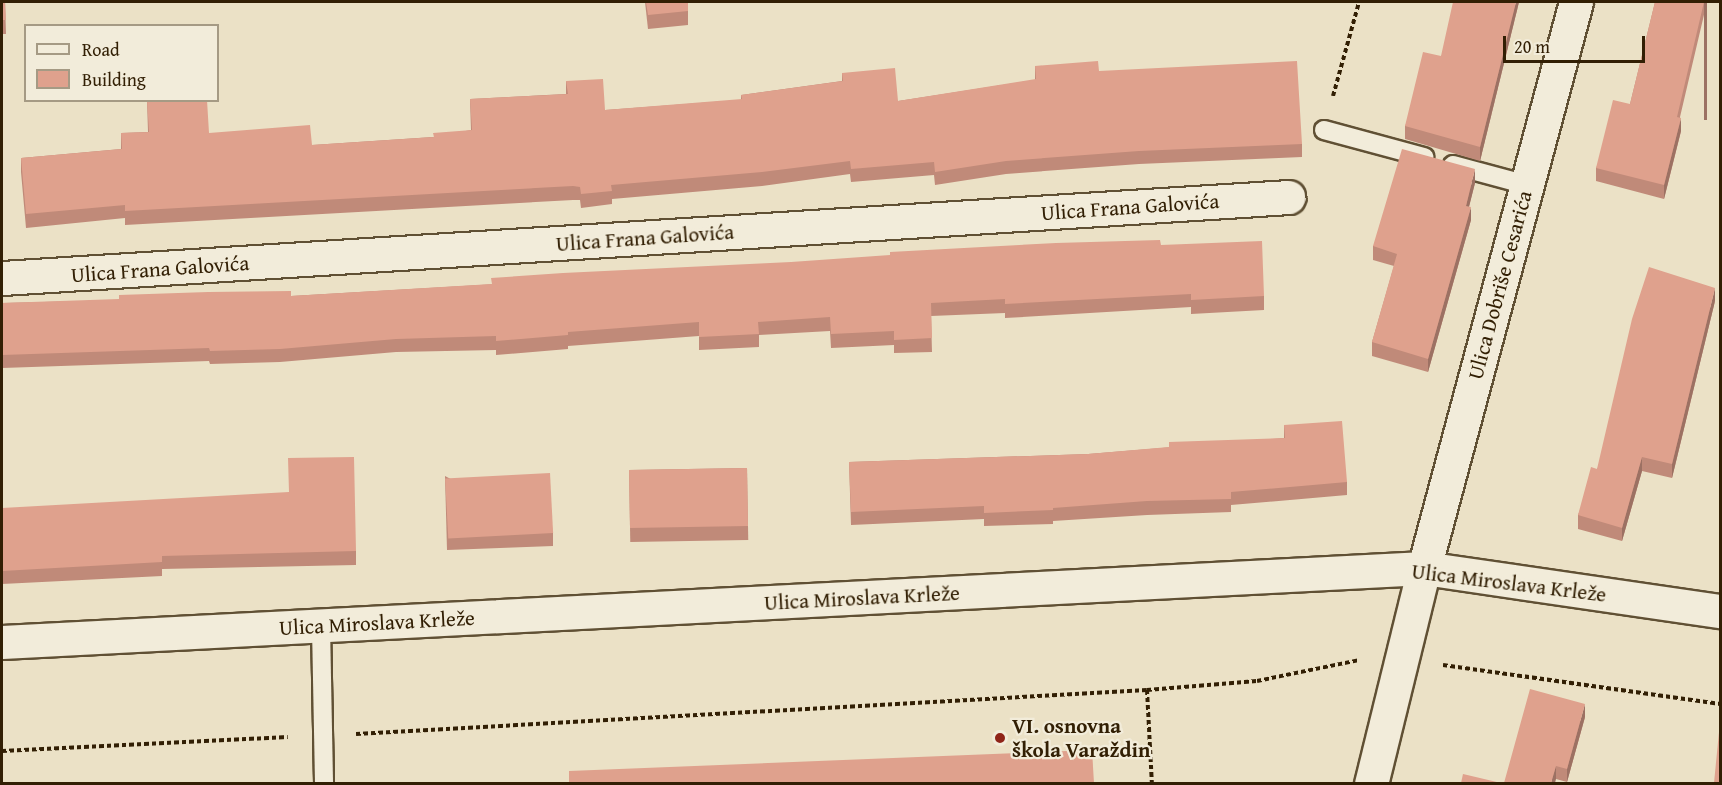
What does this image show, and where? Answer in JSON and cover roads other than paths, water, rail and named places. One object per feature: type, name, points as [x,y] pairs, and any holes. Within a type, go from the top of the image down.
[{"type":"street","name":"Ulica Dobriše Cesarića","points":[[1371,783],[1424,568],[1576,2]]},
{"type":"street","name":"Ulica Frana Galovića","points":[[2,279],[1288,197]]},
{"type":"street","name":"Ulica Miroslava Krleže","points":[[2,642],[1424,568],[1720,611]]},
{"type":"lane","points":[[1324,130],[1527,185]]},
{"type":"lane","points":[[321,626],[324,783]]},
{"type":"place","name":"VI. osnovna škola Varaždin","points":[[1000,738]]}]
